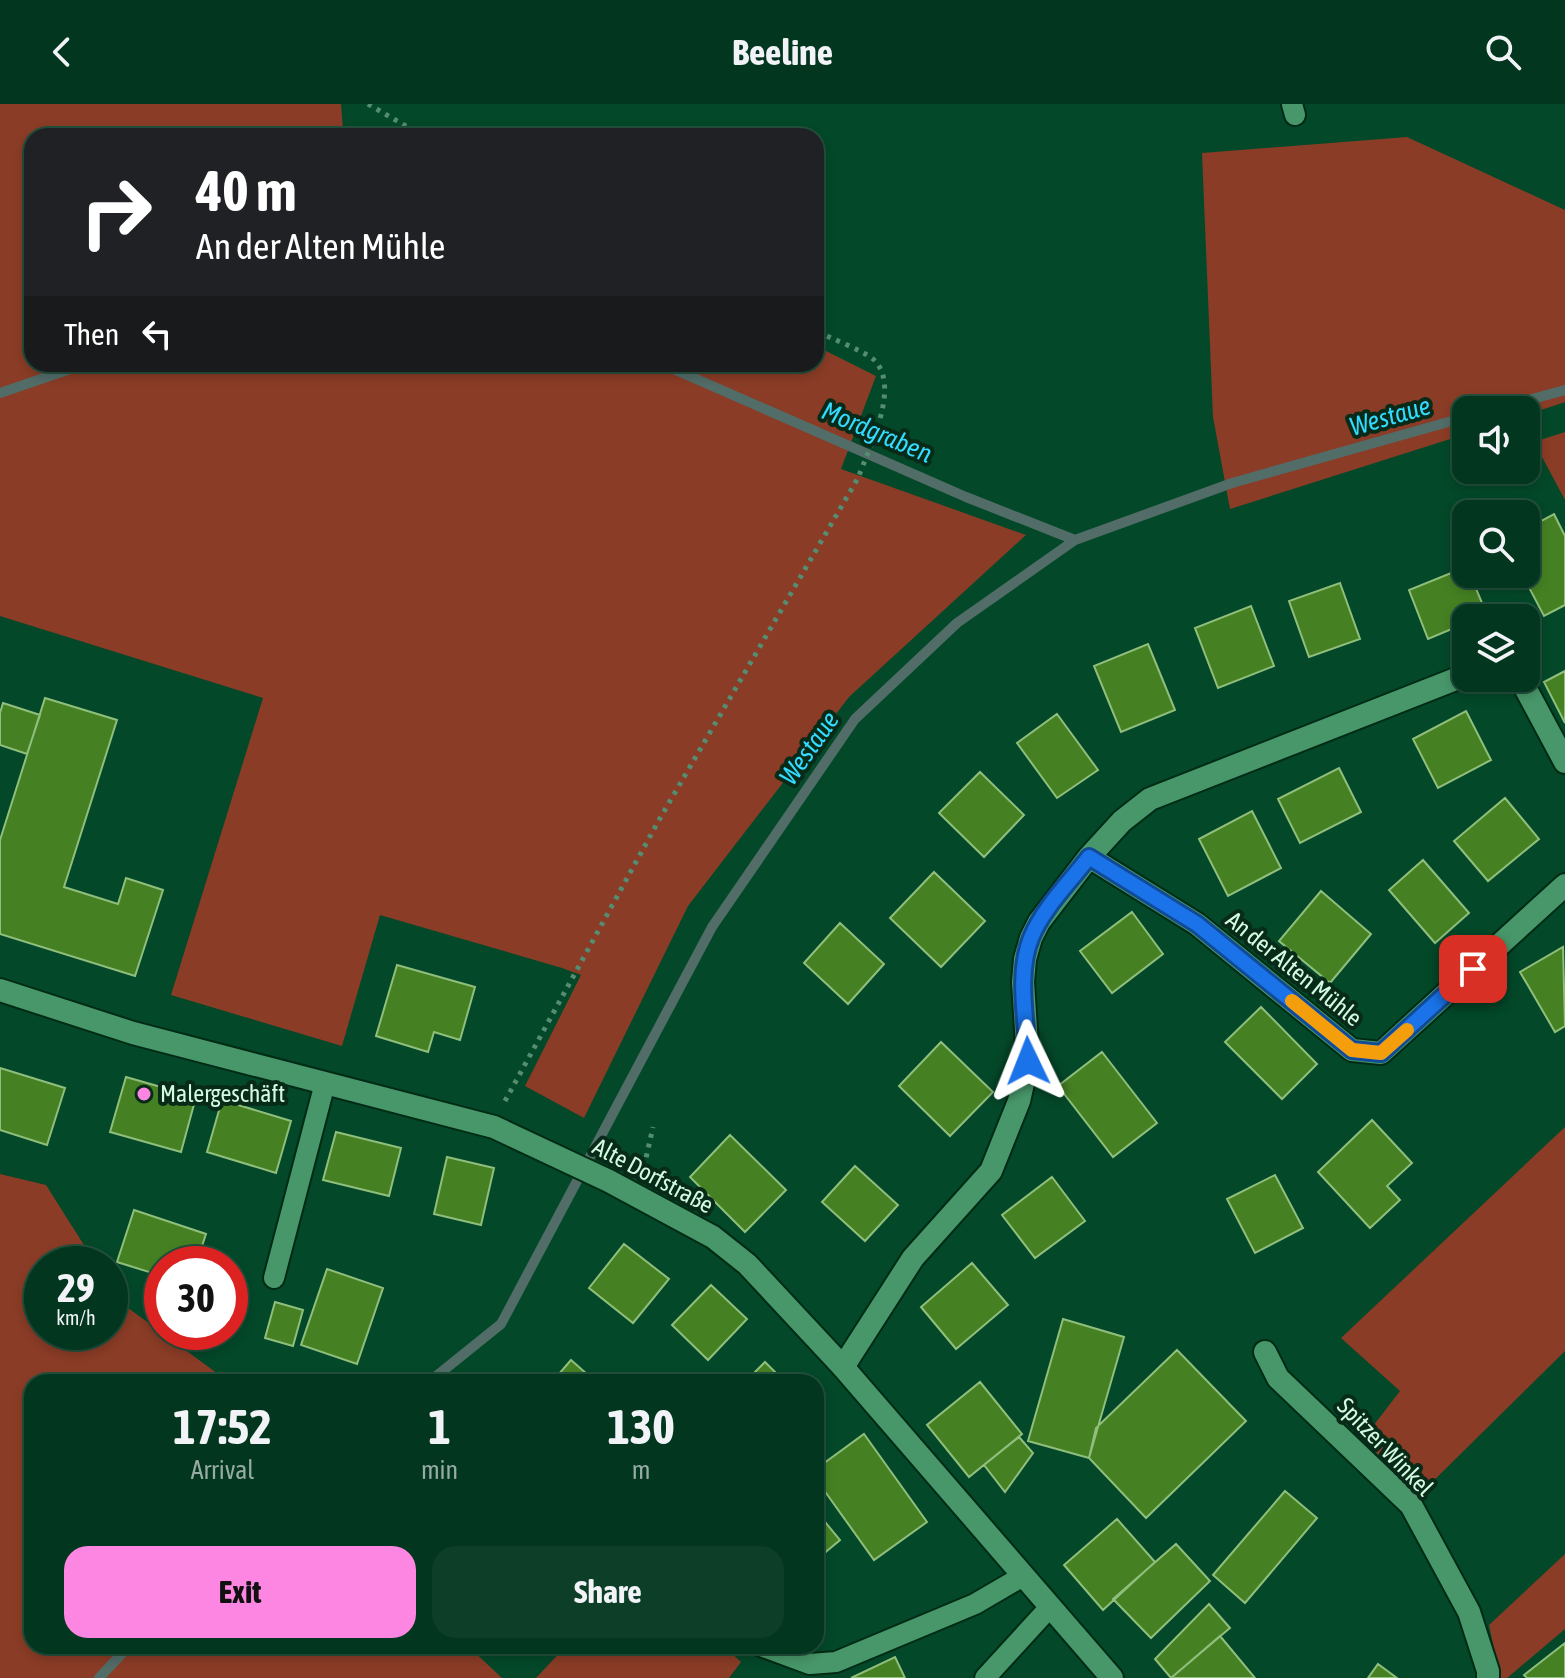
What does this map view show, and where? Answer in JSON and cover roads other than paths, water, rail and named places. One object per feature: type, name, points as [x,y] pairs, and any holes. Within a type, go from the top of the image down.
[{"type":"street","points":[[843,1367],[913,1258],[991,1171],[1019,1101],[1028,1061],[1023,982],[1031,938],[1039,922],[1089,857],[1122,821],[1150,799],[1452,680]]},
{"type":"street","points":[[1527,692],[1565,762]]},
{"type":"street","name":"An der Alten Mühle","points":[[1089,857],[1197,924],[1352,1050],[1381,1053],[1565,885]]},
{"type":"street","name":"Alte Dorfstraße","points":[[0,990],[133,1033],[494,1127],[609,1181],[713,1237],[747,1264],[843,1367],[1112,1678]]},
{"type":"street","name":"Spitzer Winkel","points":[[1265,1352],[1278,1378],[1411,1505],[1469,1612],[1488,1678]]},
{"type":"lane","points":[[274,1278],[325,1083]]},
{"type":"lane","points":[[783,1654],[810,1664],[836,1662],[975,1604],[1023,1576]]},
{"type":"lane","points":[[985,1678],[1050,1607]]},
{"type":"waterway","name":"Mordgraben","points":[[0,393],[62,372]]},
{"type":"waterway","name":"Mordgraben","points":[[680,372],[966,497],[1075,540]]},
{"type":"waterway","name":"Westaue","points":[[1540,397],[1565,390]]},
{"type":"waterway","name":"Westaue","points":[[439,1374],[501,1324],[712,927],[855,719],[957,623],[1075,540],[1232,483],[1452,421]]},
{"type":"waterway","name":"Westaue","points":[[99,1678],[122,1654]]},
{"type":"place","name":"Malergeschäft","points":[[144,1094]]}]
